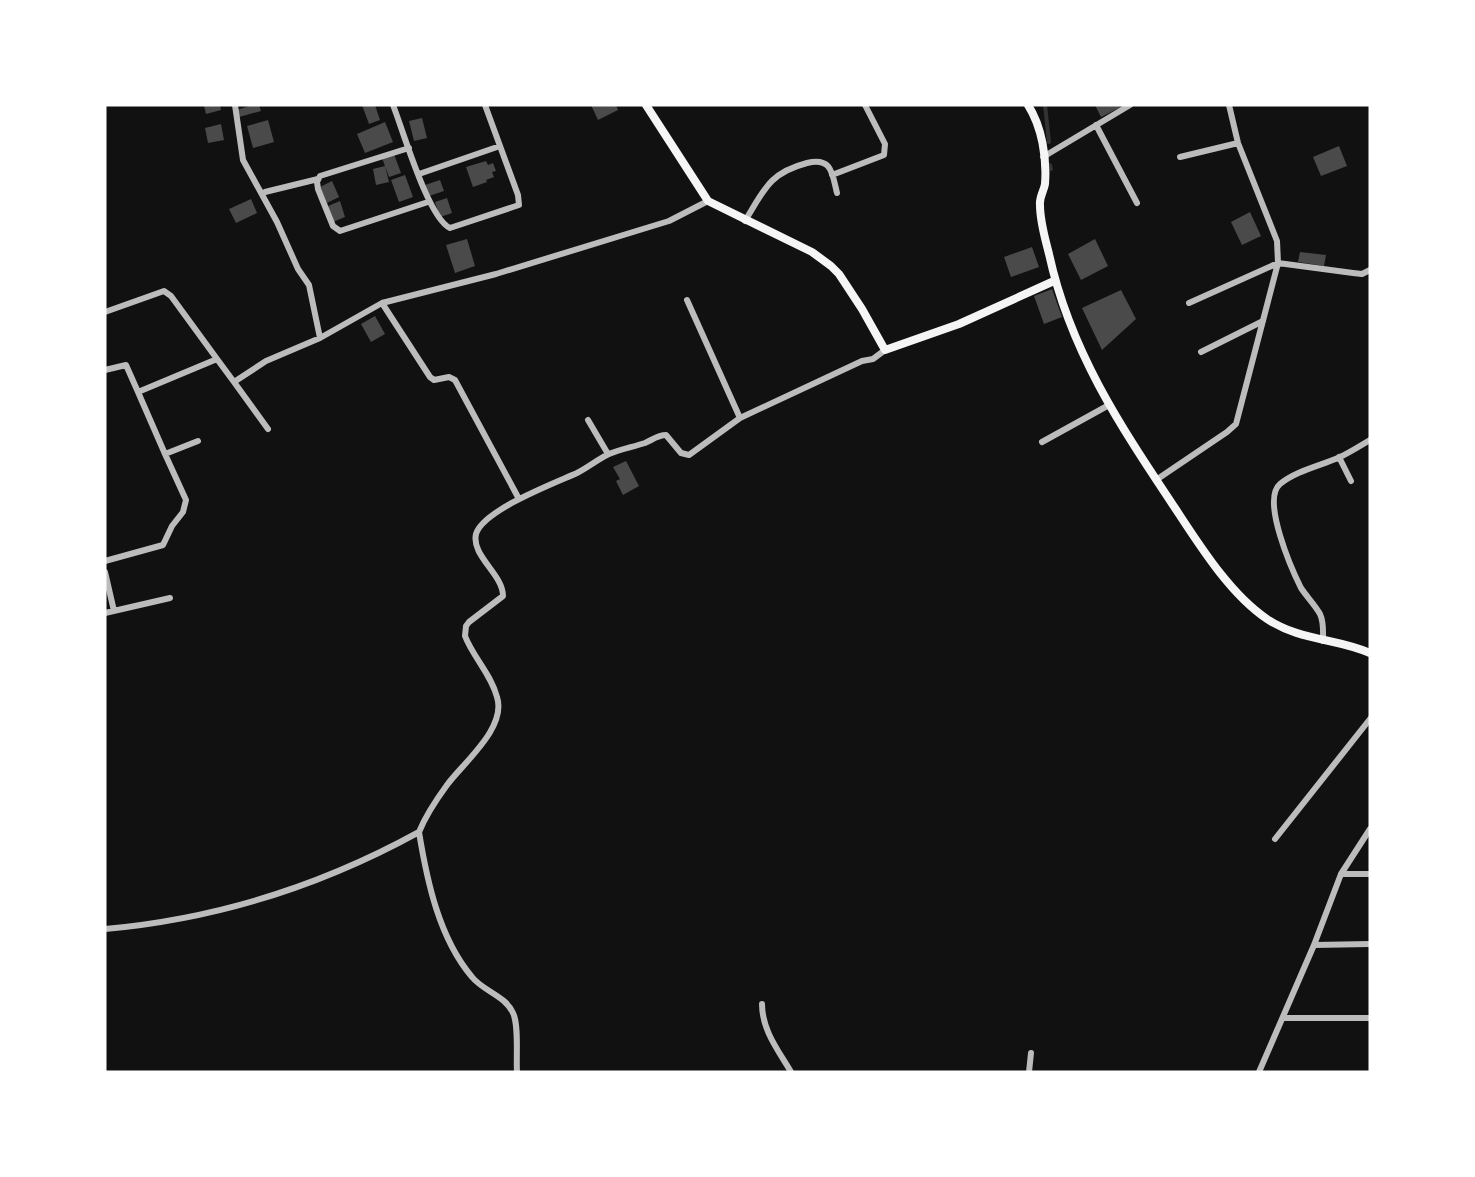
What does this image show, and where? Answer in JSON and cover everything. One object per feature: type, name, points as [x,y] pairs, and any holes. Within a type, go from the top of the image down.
[{"type":"main road","points":[[646,105],[708,201],[812,252],[839,274],[885,350],[959,324],[1054,281]]},
{"type":"main road","points":[[1028,105],[1038,124],[1043,157],[1045,180],[1040,203],[1054,281],[1085,363],[1109,405],[1190,531],[1244,600],[1279,626],[1323,641],[1353,646],[1370,653]]},
{"type":"street","points":[[235,105],[243,160],[277,222],[298,269],[309,285],[320,338]]},
{"type":"street","points":[[393,105],[428,202],[443,223],[450,228],[517,207],[520,202],[485,105]]},
{"type":"street","points":[[832,175],[884,155],[885,144],[866,105]]},
{"type":"street","points":[[1043,157],[1130,105]]},
{"type":"street","points":[[1156,480],[1236,424],[1278,263],[1277,241],[1239,143],[1229,105]]},
{"type":"street","points":[[1096,125],[1137,203]]},
{"type":"street","points":[[1180,157],[1239,143]]},
{"type":"street","points":[[419,174],[500,146]]},
{"type":"street","points":[[265,192],[318,178],[409,148]]},
{"type":"street","points":[[744,220],[768,184],[782,171],[818,160],[829,167],[837,193]]},
{"type":"street","points":[[318,178],[318,189],[333,226],[340,231],[428,202]]},
{"type":"street","points":[[234,382],[266,361],[320,338],[382,303],[496,274],[669,221],[708,201]]},
{"type":"street","points":[[1189,303],[1278,263],[1362,274],[1370,270]]},
{"type":"street","points":[[105,312],[164,291],[171,296],[268,429]]},
{"type":"street","points":[[687,300],[740,418]]},
{"type":"street","points":[[382,303],[430,378],[434,380],[449,377],[455,380],[519,499]]},
{"type":"street","points":[[1201,352],[1263,321]]},
{"type":"street","points":[[105,929],[193,918],[233,908],[334,872],[385,850],[419,832],[435,801],[476,752],[492,729],[497,716],[498,698],[467,641],[465,632],[469,622],[503,596],[501,585],[478,549],[476,539],[478,530],[486,520],[519,499],[579,472],[608,454],[664,435],[681,453],[689,455],[740,418],[862,361],[873,359],[885,350]]},
{"type":"street","points":[[138,392],[217,359]]},
{"type":"street","points":[[105,370],[126,365],[186,500],[183,512],[172,526],[163,545],[105,561]]},
{"type":"street","points":[[1042,442],[1109,405]]},
{"type":"street","points":[[588,420],[608,454]]},
{"type":"street","points":[[1323,641],[1320,614],[1300,586],[1281,538],[1276,519],[1275,492],[1280,484],[1288,479],[1305,470],[1339,458],[1370,440]]},
{"type":"street","points":[[165,454],[198,441]]},
{"type":"street","points":[[1339,458],[1351,481]]},
{"type":"street","points":[[105,572],[114,611]]},
{"type":"street","points":[[105,613],[170,598]]},
{"type":"street","points":[[1275,839],[1370,719]]},
{"type":"street","points":[[1259,1072],[1314,945],[1341,874],[1370,830]]},
{"type":"street","points":[[419,832],[425,873],[433,902],[464,967],[482,987],[506,1003],[513,1013],[516,1024],[518,1072]]},
{"type":"street","points":[[1341,874],[1370,874]]},
{"type":"street","points":[[1314,945],[1370,944]]},
{"type":"street","points":[[762,1004],[762,1019],[791,1072]]},
{"type":"street","points":[[1283,1018],[1370,1018]]},
{"type":"street","points":[[1029,1072],[1031,1053]]},
{"type":"building","points":[[220,105],[221,110],[206,114],[204,106]]},
{"type":"building","points":[[259,105],[261,111],[239,117],[237,110]]},
{"type":"building","points":[[362,105],[375,105],[380,120],[369,124]]},
{"type":"building","points":[[591,105],[616,105],[618,110],[598,120]]},
{"type":"building","points":[[1095,105],[1125,105],[1101,117]]},
{"type":"building","points":[[422,118],[427,138],[414,141],[409,121]]},
{"type":"building","points":[[268,120],[274,142],[253,148],[247,126]]},
{"type":"building","points":[[385,122],[393,142],[365,153],[357,134]]},
{"type":"building","points":[[221,124],[224,140],[208,143],[205,128]]},
{"type":"building","points":[[1339,146],[1347,166],[1321,176],[1313,157]]},
{"type":"building","points":[[394,154],[401,173],[389,177],[382,158]]},
{"type":"building","points":[[486,161],[488,165],[493,163],[496,171],[492,172],[494,177],[473,187],[466,167]]},
{"type":"building","points":[[385,166],[389,182],[376,185],[373,169]]},
{"type":"building","points":[[405,175],[413,197],[399,202],[391,180]]},
{"type":"building","points":[[440,180],[444,191],[429,196],[425,185]]},
{"type":"building","points":[[332,181],[339,197],[327,203],[320,187]]},
{"type":"building","points":[[447,198],[452,213],[440,217],[435,202]]},
{"type":"building","points":[[251,199],[257,213],[236,223],[229,209]]},
{"type":"building","points":[[340,201],[345,217],[333,222],[328,206]]},
{"type":"building","points":[[1250,212],[1261,236],[1242,245],[1231,222]]},
{"type":"building","points":[[467,239],[475,266],[455,273],[446,245]]},
{"type":"building","points":[[1095,239],[1108,266],[1081,280],[1068,254]]},
{"type":"building","points":[[1032,247],[1039,267],[1011,277],[1004,257]]},
{"type":"building","points":[[1300,252],[1326,255],[1324,266],[1298,262]]},
{"type":"building","points":[[1052,289],[1062,317],[1044,324],[1034,296]]},
{"type":"building","points":[[1121,290],[1136,319],[1102,350],[1082,308]]},
{"type":"building","points":[[375,316],[385,334],[371,342],[361,324]]},
{"type":"building","points":[[626,461],[639,486],[623,495],[616,481],[620,479],[613,467]]},
{"type":"waterway","points":[[1045,105],[1049,142]]},
{"type":"waterway","points":[[1050,165],[1051,169]]}]
